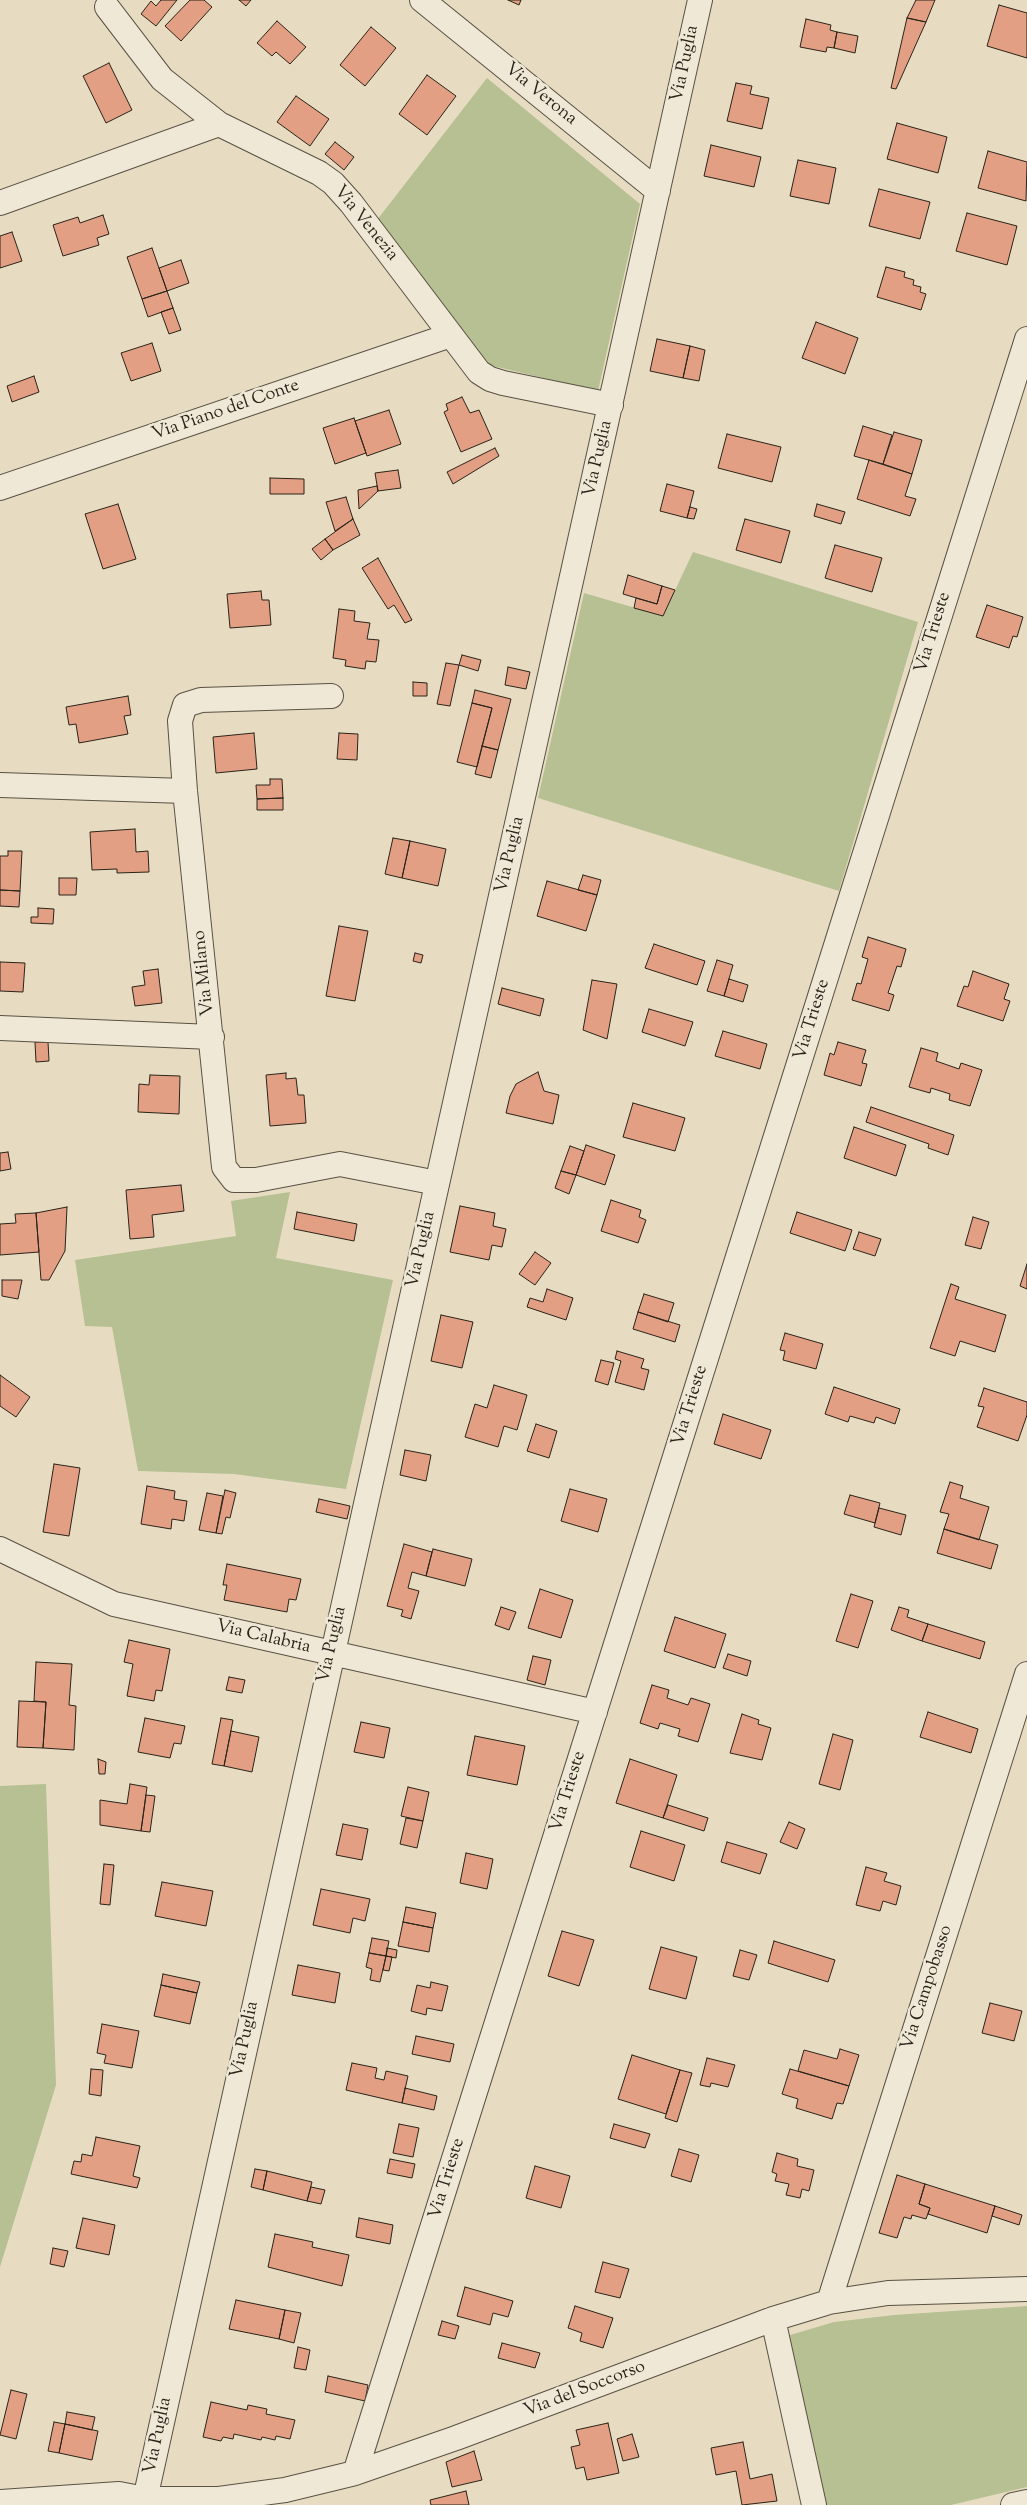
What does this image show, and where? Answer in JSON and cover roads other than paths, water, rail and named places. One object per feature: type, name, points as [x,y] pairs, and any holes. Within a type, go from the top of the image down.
[{"type":"street","name":"Via Verona","points":[[422,0],[658,190]]},
{"type":"street","name":"Via Puglia","points":[[140,2502],[437,1183],[700,0]]},
{"type":"street","name":"Via Venezia","points":[[108,7],[162,79],[219,124],[319,173],[333,184],[351,203],[479,372],[490,379],[611,405]]},
{"type":"street","points":[[0,203],[219,124]]},
{"type":"street","name":"Via Piano del Conte","points":[[0,488],[451,335]]},
{"type":"street","name":"Via Trieste","points":[[355,2472],[1027,340]]},
{"type":"street","name":"Via Milano","points":[[331,696],[201,700],[185,705],[180,721],[184,791],[212,1036],[224,1167],[234,1180],[256,1180],[340,1164],[437,1183]]},
{"type":"street","points":[[0,785],[184,791]]},
{"type":"street","points":[[0,1028],[212,1036]]},
{"type":"street","name":"Via Calabria","points":[[0,1549],[114,1604],[595,1712]]},
{"type":"street","name":"Via Campobasso","points":[[828,2302],[1027,1674]]},
{"type":"street","name":"Via del Soccorso","points":[[0,2502],[37,2502],[120,2494],[140,2502],[219,2498],[285,2490],[355,2472],[456,2438],[773,2319],[828,2302],[888,2293],[1027,2289]]},
{"type":"street","points":[[773,2319],[814,2505]]},
{"type":"street","points":[[1013,2505],[1027,2502]]}]
